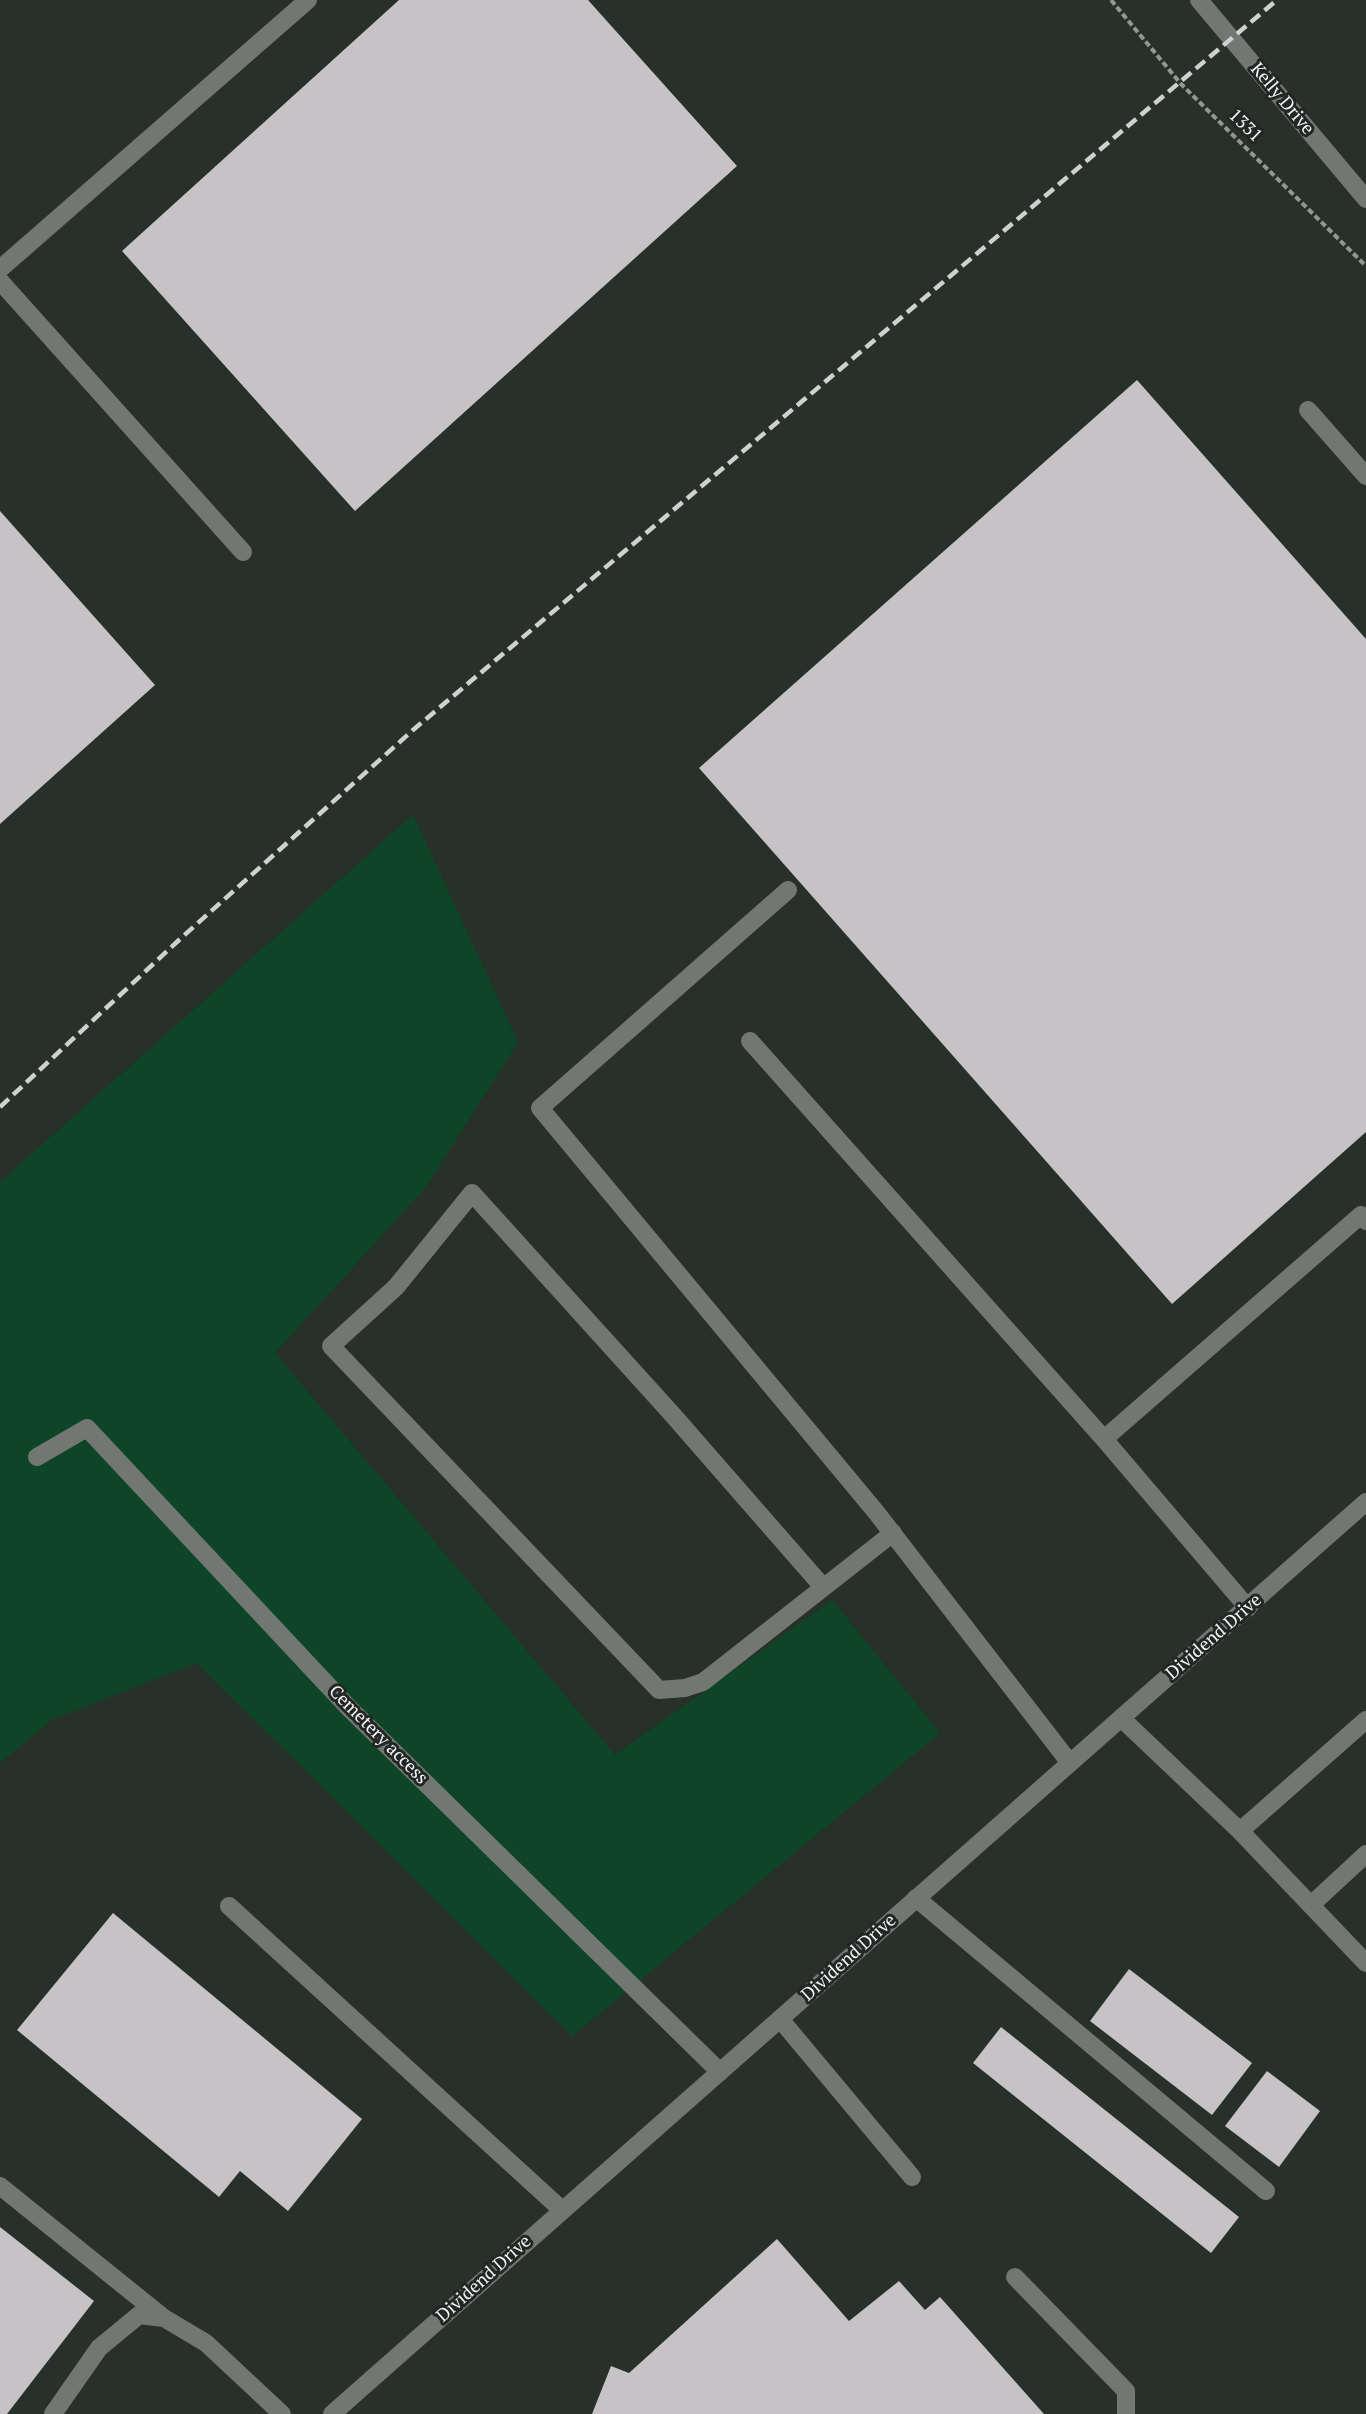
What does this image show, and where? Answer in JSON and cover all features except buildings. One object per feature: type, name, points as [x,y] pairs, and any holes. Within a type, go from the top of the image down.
[{"type":"street","points":[[0,269],[308,0]]},
{"type":"street","name":"Kelly Drive","points":[[1199,0],[1366,199]]},
{"type":"street","points":[[0,281],[243,552]]},
{"type":"street","points":[[1308,410],[1366,476]]},
{"type":"street","points":[[788,890],[540,1108],[668,1258],[893,1533],[1070,1763]]},
{"type":"street","points":[[750,1041],[1104,1439],[1248,1608]]},
{"type":"street","points":[[823,1587],[672,1413],[472,1193],[396,1287],[331,1346],[659,1690],[685,1688],[703,1682],[893,1533]]},
{"type":"street","points":[[1104,1439],[1361,1215],[1366,1221]]},
{"type":"street","name":"Cemetery access","points":[[37,1457],[87,1428],[349,1708],[720,2072]]},
{"type":"street","name":"Dividend Drive","points":[[332,2414],[1366,1502]]},
{"type":"street","points":[[1121,1718],[1240,1831],[1366,1963]]},
{"type":"street","points":[[1240,1831],[1366,1720]]},
{"type":"street","points":[[1312,1904],[1366,1854]]},
{"type":"street","points":[[916,1898],[1266,2191]]},
{"type":"street","points":[[229,1906],[562,2210]]},
{"type":"street","points":[[780,2019],[912,2177]]},
{"type":"street","points":[[0,2186],[164,2318],[206,2343],[282,2414]]},
{"type":"street","points":[[1015,2277],[1126,2391],[1126,2414]]},
{"type":"street","points":[[53,2414],[99,2348],[116,2331],[140,2314],[164,2318]]},
{"type":"path","name":"1331","points":[[1111,0],[1181,84],[1366,266]]},
{"type":"shaded area","points":[[0,0],[1366,0],[1366,2414],[0,2414]]},
{"type":"green space","points":[[413,815],[518,1042],[426,1187],[275,1353],[615,1755],[832,1600],[940,1733],[572,2036],[197,1663],[53,1719],[0,1763],[0,1182]]},
{"type":"railway","points":[[0,1107],[179,940],[413,730],[1277,0]]}]
